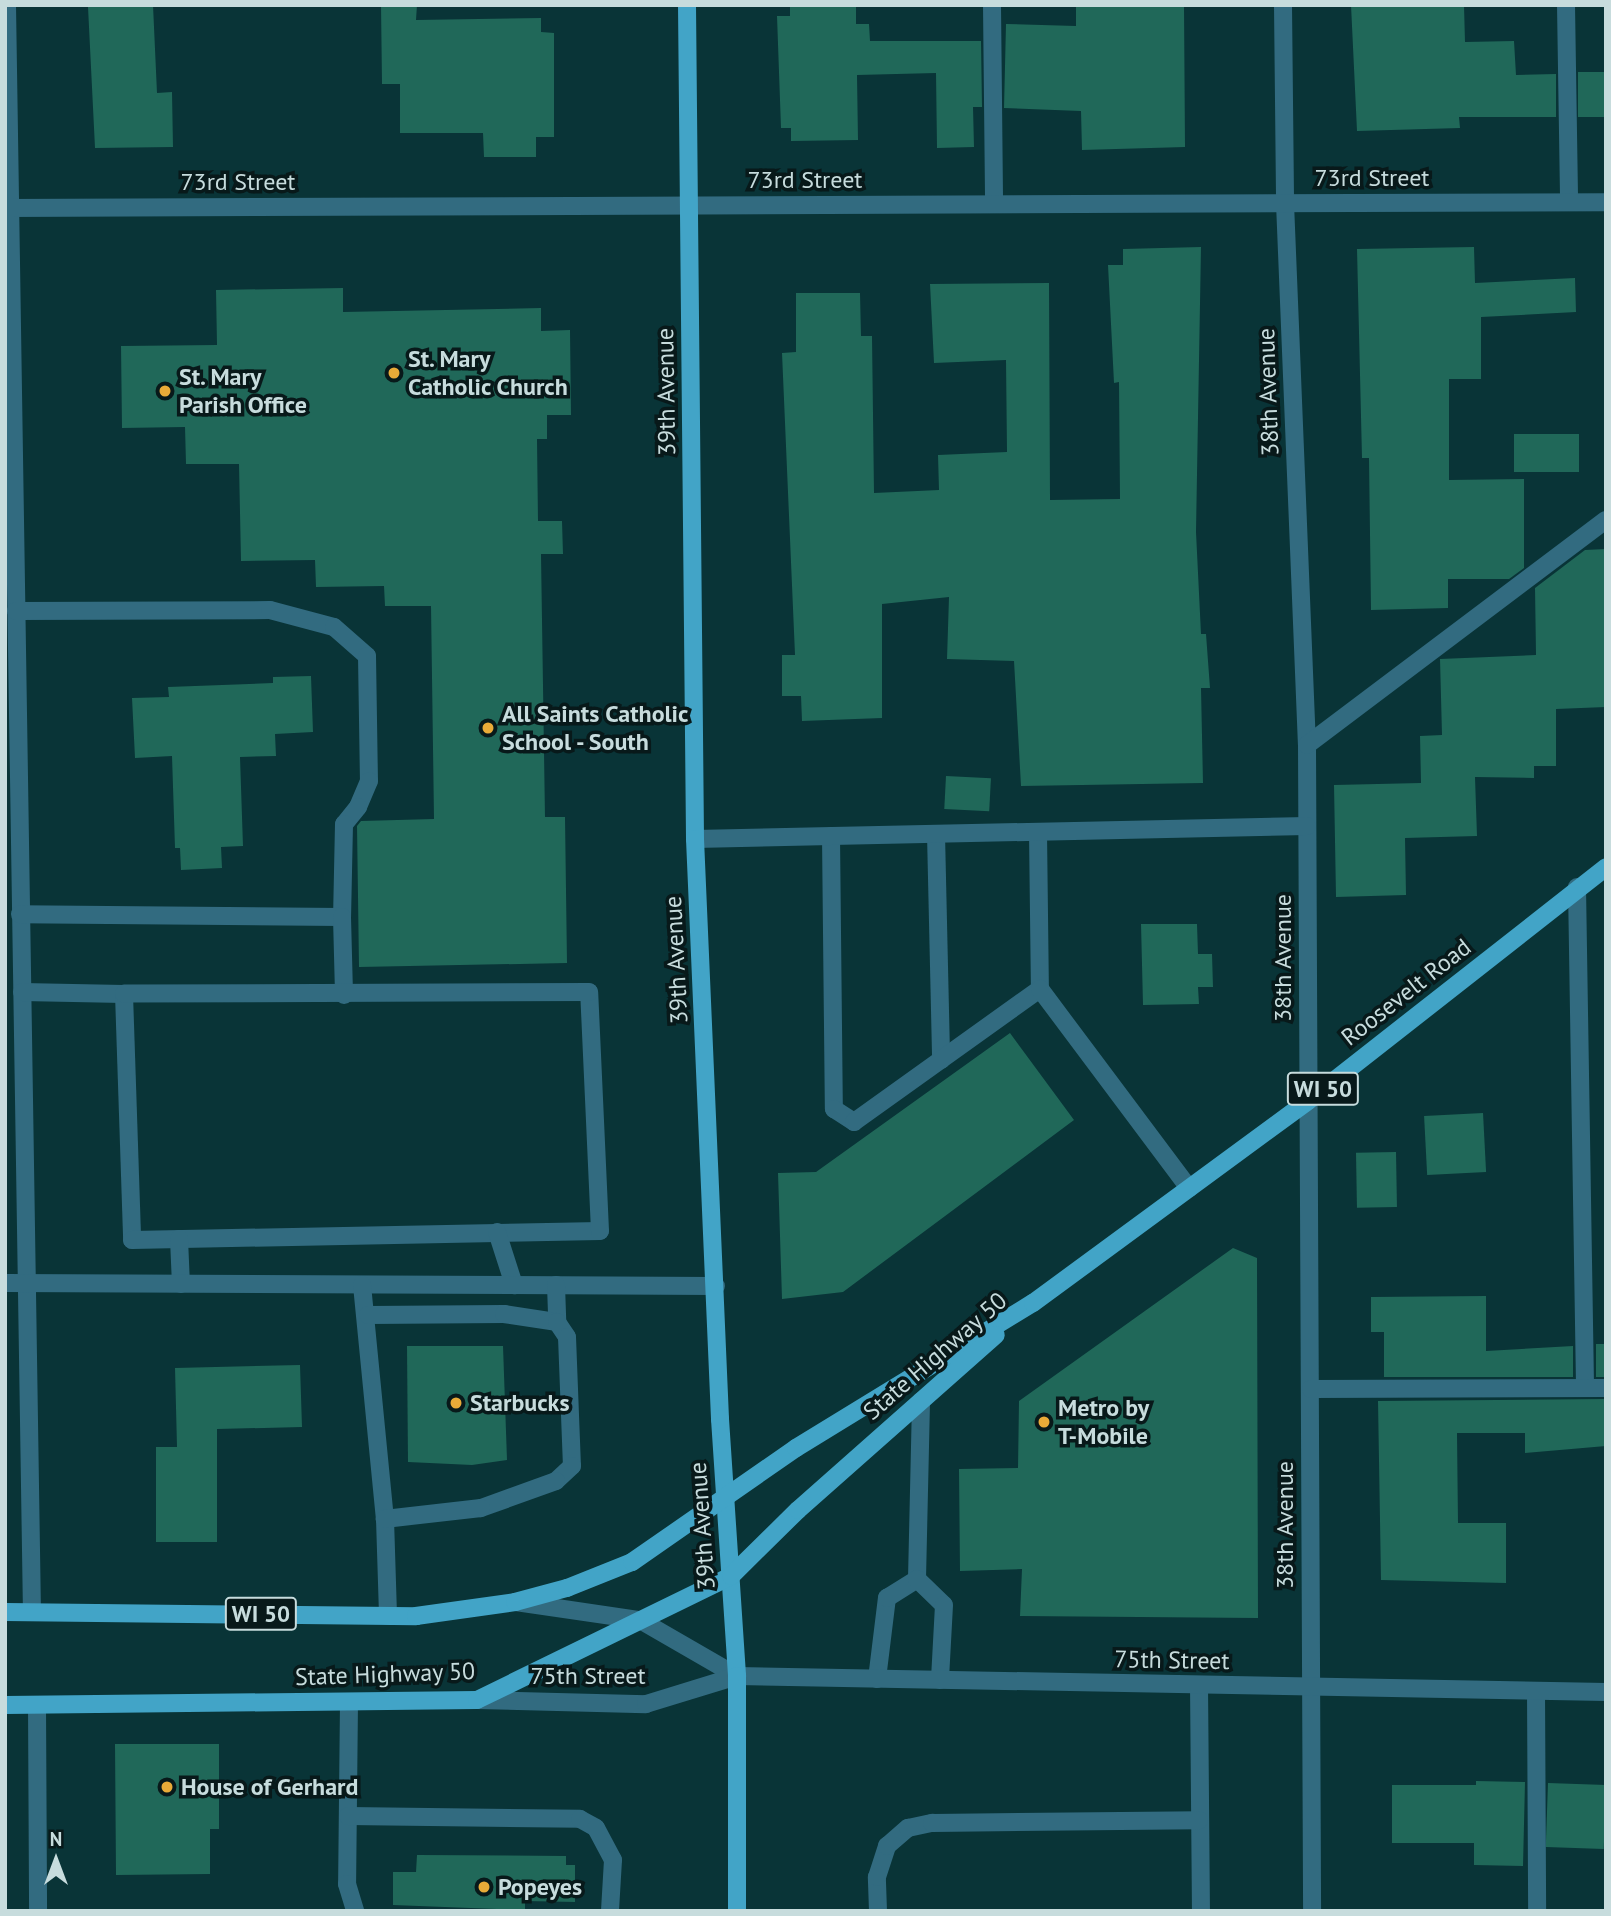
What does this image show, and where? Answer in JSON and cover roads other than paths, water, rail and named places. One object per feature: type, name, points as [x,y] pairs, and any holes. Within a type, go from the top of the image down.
[{"type":"main road","name":"39th Avenue","points":[[687,5],[695,839],[725,1501],[737,1676],[737,1911]]},
{"type":"main road","name":"Roosevelt Road","points":[[1033,1303],[1308,1101],[1577,887],[1606,867]]},
{"type":"main road","name":"State Highway 50","points":[[5,1705],[477,1700],[731,1576],[802,1506],[1033,1303]]},
{"type":"main road","name":"State Highway 50","points":[[5,1612],[388,1616],[516,1602],[567,1588],[632,1562],[725,1501],[796,1448],[1033,1303]]},
{"type":"street","points":[[7,5],[7,208],[32,1611]]},
{"type":"street","points":[[992,5],[994,204]]},
{"type":"street","name":"38th Avenue","points":[[1283,5],[1285,203],[1307,745],[1311,1390],[1308,1687],[1312,1911]]},
{"type":"street","points":[[1566,5],[1569,202]]},
{"type":"street","name":"73rd Street","points":[[7,208],[1606,202]]},
{"type":"street","points":[[1307,745],[1606,520]]},
{"type":"street","points":[[16,611],[270,610],[334,627],[367,656],[369,781],[358,807],[344,824],[344,995]]},
{"type":"street","points":[[695,839],[1307,826]]},
{"type":"street","points":[[1038,832],[1041,989],[1189,1188]]},
{"type":"street","points":[[936,834],[941,1060]]},
{"type":"street","points":[[831,836],[834,1109],[854,1122],[1041,989]]},
{"type":"street","points":[[1577,887],[1585,1387]]},
{"type":"street","points":[[20,914],[342,917]]},
{"type":"street","points":[[22,992],[344,995],[589,992],[600,1231],[132,1240],[124,994]]},
{"type":"street","points":[[497,1231],[514,1285]]},
{"type":"street","points":[[180,1239],[181,1284]]},
{"type":"street","points":[[5,1283],[716,1286]]},
{"type":"street","points":[[362,1285],[368,1315],[385,1519],[388,1616]]},
{"type":"street","points":[[385,1519],[481,1508],[556,1481],[572,1466],[567,1337],[557,1322],[556,1285]]},
{"type":"street","points":[[368,1315],[504,1314],[557,1322]]},
{"type":"street","points":[[1311,1390],[1606,1388]]},
{"type":"street","points":[[921,1401],[917,1579],[944,1605],[940,1680]]},
{"type":"street","points":[[877,1679],[887,1598],[917,1579]]},
{"type":"street","name":"75th Street","points":[[516,1602],[640,1620],[737,1676]]},
{"type":"street","name":"75th Street","points":[[477,1700],[646,1704],[737,1676],[1606,1692]]},
{"type":"street","points":[[1199,1685],[1201,1911]]},
{"type":"street","points":[[1536,1691],[1537,1911]]},
{"type":"street","points":[[349,1702],[348,1884],[355,1911]]},
{"type":"street","points":[[37,1704],[38,1911]]},
{"type":"street","points":[[348,1816],[580,1819],[596,1828],[613,1860],[610,1911]]},
{"type":"street","points":[[878,1911],[877,1877],[887,1846],[908,1828],[932,1823],[1199,1820]]},
{"type":"place","name":"St. Mary Catholic Church","points":[[394,373]]},
{"type":"place","name":"St. Mary Parish Office","points":[[165,391]]},
{"type":"place","name":"All Saints Catholic School - South","points":[[488,728]]},
{"type":"place","name":"Starbucks","points":[[456,1403]]},
{"type":"place","name":"Metro by T-Mobile","points":[[1044,1422]]},
{"type":"place","name":"House of Gerhard","points":[[167,1787]]},
{"type":"place","name":"Popeyes","points":[[484,1887]]}]
